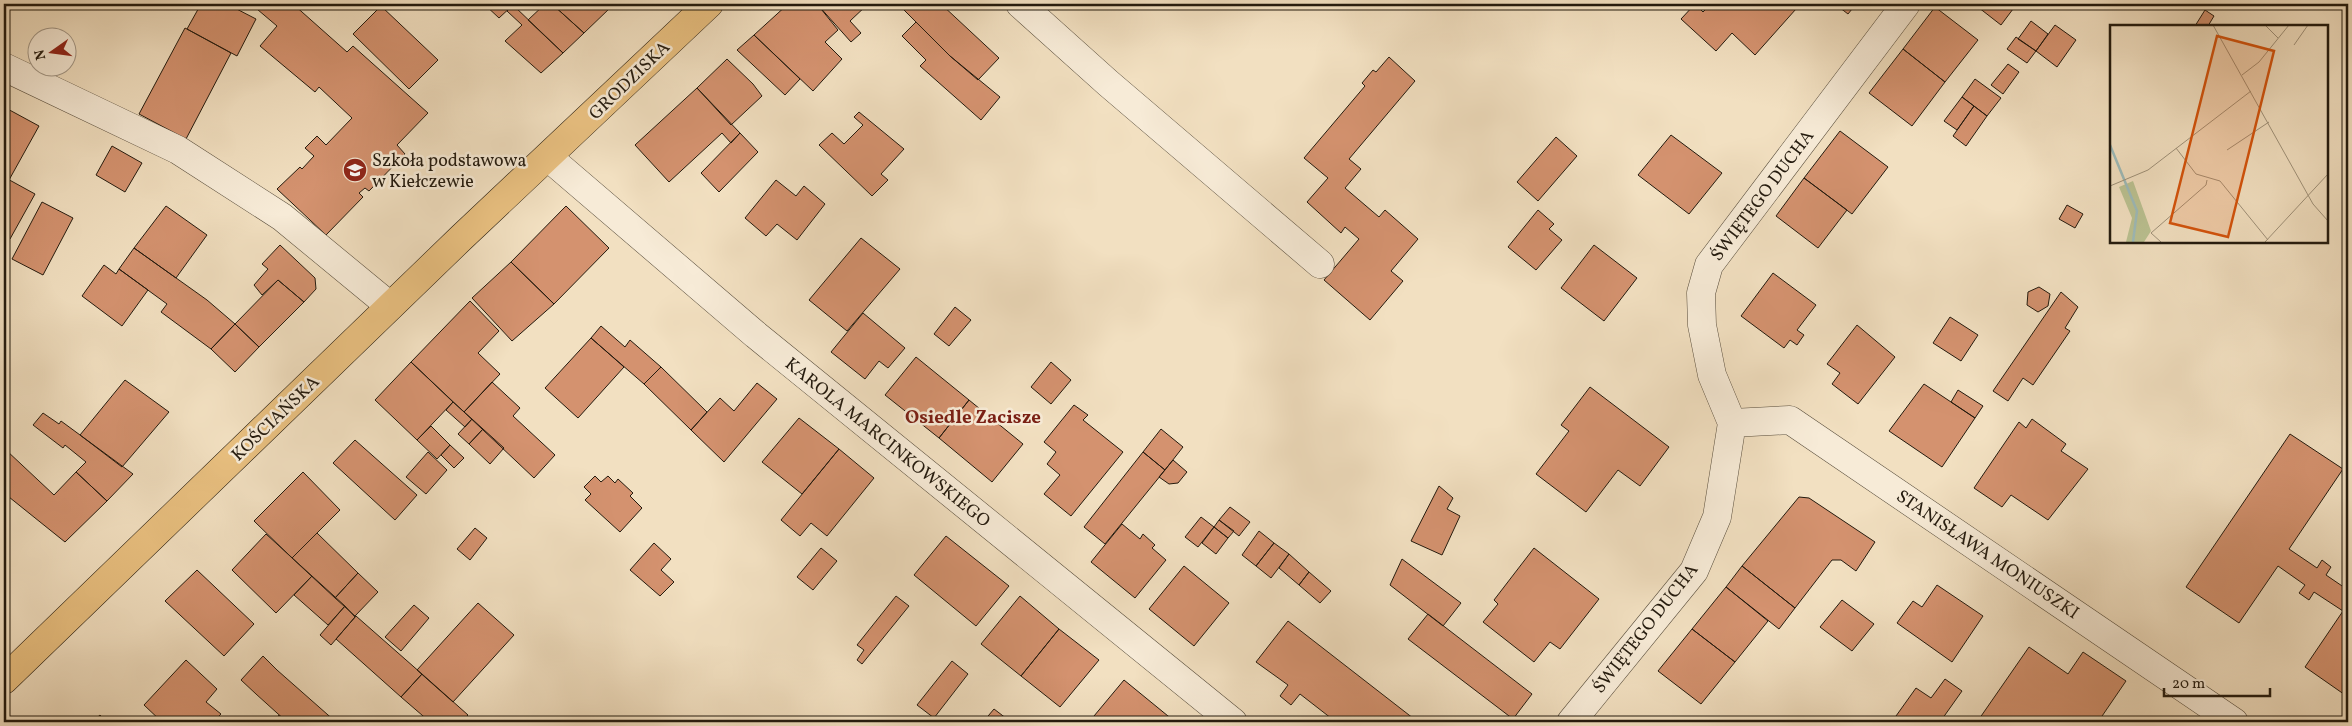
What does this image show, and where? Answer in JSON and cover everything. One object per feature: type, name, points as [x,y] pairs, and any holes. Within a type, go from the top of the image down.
[{"type":"main road","name":"GRODZISKA","points":[[548,157],[709,4]]},
{"type":"main road","name":"KOŚCIAŃSKA","points":[[4,680],[390,306],[548,157]]},
{"type":"street","points":[[1020,4],[1108,83],[1320,264]]},
{"type":"street","name":"ŚWIĘTEGO DUCHA","points":[[1571,722],[1694,571],[1716,517],[1732,423],[1712,374],[1702,325],[1701,293],[1709,265],[1906,4]]},
{"type":"street","points":[[4,67],[178,150],[282,217],[390,306]]},
{"type":"street","name":"KAROLA MARCINKOWSKIEGO","points":[[548,157],[756,335],[1233,722]]},
{"type":"street","name":"STANISŁAWA MONIUSZKI","points":[[1732,423],[1790,420],[2234,722]]},
{"type":"building","points":[[201,4],[227,4],[256,19],[237,56],[187,29]]},
{"type":"building","points":[[251,4],[293,4],[347,52],[353,46],[428,113],[397,145],[405,154],[369,191],[365,188],[359,193],[363,197],[326,235],[277,189],[300,167],[302,169],[314,156],[305,148],[317,136],[326,145],[352,118],[319,87],[315,92],[260,46],[277,26]]},
{"type":"building","points":[[484,4],[511,4],[513,5],[499,18]]},
{"type":"building","points":[[545,4],[552,4],[584,33],[563,53],[528,20]]},
{"type":"building","points":[[552,4],[605,4],[610,8],[584,33]]},
{"type":"building","points":[[788,4],[817,4],[838,30],[825,42],[842,59],[813,91],[754,35]]},
{"type":"building","points":[[817,4],[868,4],[850,21],[861,33],[851,42]]},
{"type":"building","points":[[904,4],[941,4],[999,58],[978,80],[950,56],[901,7]]},
{"type":"building","points":[[1695,4],[1703,12],[1711,4],[1791,4],[1796,9],[1755,55],[1732,33],[1716,51],[1681,19]]},
{"type":"building","points":[[1835,4],[1856,4],[1848,14]]},
{"type":"building","points":[[1974,4],[2007,4],[2013,9],[2001,25]]},
{"type":"building","points":[[513,5],[563,53],[541,73],[505,41],[522,25],[507,11]]},
{"type":"building","points":[[381,6],[438,60],[409,89],[353,34]]},
{"type":"building","points":[[1935,7],[1978,40],[1945,82],[1903,49]]},
{"type":"building","points":[[2205,10],[2214,16],[2209,25],[2196,25]]},
{"type":"building","points":[[2031,21],[2048,34],[2036,51],[2018,39]]},
{"type":"building","points":[[916,22],[950,56],[1000,97],[981,120],[920,66],[926,60],[902,36]]},
{"type":"building","points":[[2055,25],[2076,40],[2057,67],[2036,51]]},
{"type":"building","points":[[185,28],[231,53],[186,139],[139,114]]},
{"type":"building","points":[[754,35],[800,79],[785,95],[737,50]]},
{"type":"building","points":[[2016,37],[2036,51],[2027,63],[2007,49]]},
{"type":"building","points":[[1903,49],[1945,82],[1912,126],[1869,93]]},
{"type":"building","points":[[1389,57],[1415,81],[1349,159],[1361,169],[1345,188],[1379,217],[1385,210],[1418,239],[1391,271],[1403,281],[1370,320],[1324,280],[1359,239],[1345,227],[1341,233],[1307,202],[1328,178],[1304,158],[1365,86],[1362,83],[1373,70],[1376,72]]},
{"type":"building","points":[[727,59],[753,84],[762,96],[731,125],[697,88]]},
{"type":"building","points":[[2008,64],[2019,72],[2003,94],[1991,85]]},
{"type":"building","points":[[1975,79],[2001,98],[1987,116],[1962,97]]},
{"type":"building","points":[[697,88],[740,133],[731,143],[722,133],[669,182],[635,145]]},
{"type":"building","points":[[1962,97],[1974,106],[1957,130],[1944,121]]},
{"type":"building","points":[[1974,106],[1987,116],[1966,146],[1953,136]]},
{"type":"building","points":[[4,107],[39,126],[9,180],[4,177]]},
{"type":"building","points":[[859,112],[904,149],[881,174],[888,180],[872,196],[819,145],[832,133],[844,144],[863,125],[854,117]]},
{"type":"building","points":[[1840,131],[1888,167],[1852,214],[1804,178]]},
{"type":"building","points":[[740,133],[758,152],[719,192],[701,173]]},
{"type":"building","points":[[1671,135],[1722,173],[1689,214],[1638,175]]},
{"type":"building","points":[[1556,137],[1577,156],[1538,201],[1517,182]]},
{"type":"building","points":[[112,146],[142,163],[125,192],[96,175]]},
{"type":"building","points":[[4,177],[35,194],[10,239],[4,236]]},
{"type":"building","points":[[1804,178],[1847,210],[1818,248],[1776,216]]},
{"type":"building","points":[[776,180],[796,196],[804,186],[825,204],[797,240],[777,224],[766,236],[745,218]]},
{"type":"building","points":[[42,202],[73,218],[43,275],[12,259]]},
{"type":"building","points":[[2067,205],[2083,214],[2075,228],[2059,219]]},
{"type":"building","points":[[166,206],[207,235],[176,278],[134,248]]},
{"type":"building","points":[[566,206],[609,248],[554,304],[511,262]]},
{"type":"building","points":[[1538,210],[1554,224],[1549,229],[1562,240],[1536,270],[1508,247]]},
{"type":"building","points":[[861,238],[900,269],[847,331],[809,300]]},
{"type":"building","points":[[280,245],[315,278],[316,289],[304,302],[278,280],[262,295],[254,285],[268,269],[262,264]]},
{"type":"building","points":[[1594,245],[1637,278],[1604,321],[1561,288]]},
{"type":"building","points":[[134,248],[207,300],[235,324],[211,349],[161,312],[167,304],[119,269]]},
{"type":"building","points":[[511,262],[554,304],[512,341],[472,298]]},
{"type":"building","points":[[104,265],[116,274],[119,269],[148,290],[122,326],[82,296]]},
{"type":"building","points":[[1773,273],[1816,305],[1797,330],[1804,335],[1797,345],[1790,340],[1784,348],[1741,316]]},
{"type":"building","points":[[278,280],[304,302],[259,347],[235,324]]},
{"type":"building","points":[[2039,287],[2050,294],[2048,306],[2038,312],[2027,305],[2028,292]]},
{"type":"building","points":[[2061,292],[2078,307],[2065,328],[2070,331],[2033,385],[2023,378],[2008,401],[1993,391]]},
{"type":"building","points":[[470,301],[499,331],[478,353],[500,374],[464,412],[411,362]]},
{"type":"building","points":[[955,307],[971,320],[949,346],[934,334]]},
{"type":"building","points":[[863,313],[905,348],[888,368],[879,361],[865,379],[831,352]]},
{"type":"building","points":[[1950,317],[1978,335],[1961,361],[1933,343]]},
{"type":"building","points":[[235,324],[259,347],[235,372],[211,349]]},
{"type":"building","points":[[1857,325],[1895,357],[1858,404],[1832,384],[1840,373],[1827,364]]},
{"type":"building","points":[[601,326],[625,347],[630,340],[661,367],[644,384],[591,338]]},
{"type":"building","points":[[591,338],[624,367],[578,418],[545,388]]},
{"type":"building","points":[[916,357],[969,400],[939,438],[885,395]]},
{"type":"building","points":[[411,362],[453,402],[417,440],[375,400]]},
{"type":"building","points":[[1051,362],[1071,380],[1051,404],[1031,387]]},
{"type":"building","points":[[661,367],[707,412],[691,430],[644,384]]},
{"type":"building","points":[[125,380],[169,412],[122,467],[80,435]]},
{"type":"building","points":[[492,382],[520,408],[513,416],[555,455],[534,478],[464,412]]},
{"type":"building","points":[[757,383],[777,399],[724,462],[691,430],[720,398],[734,411]]},
{"type":"building","points":[[1924,384],[1975,418],[1942,467],[1889,431]]},
{"type":"building","points":[[1590,387],[1669,447],[1640,486],[1618,470],[1586,512],[1536,474],[1569,431],[1561,425]]},
{"type":"building","points":[[1958,390],[1983,406],[1975,418],[1951,402]]},
{"type":"building","points":[[969,400],[1023,444],[992,482],[939,438]]},
{"type":"building","points":[[453,402],[472,419],[465,427],[446,410]]},
{"type":"building","points":[[1074,405],[1088,415],[1083,420],[1123,452],[1071,516],[1044,494],[1060,475],[1047,464],[1056,452],[1044,442]]},
{"type":"building","points":[[43,413],[59,424],[61,421],[133,474],[107,501],[76,472],[86,462],[65,445],[63,448],[33,425]]},
{"type":"building","points":[[799,418],[839,449],[802,494],[762,462]]},
{"type":"building","points":[[472,419],[483,429],[469,444],[458,434]]},
{"type":"building","points":[[2032,419],[2066,444],[2061,451],[2088,469],[2048,520],[2011,495],[2002,507],[1974,488],[2019,422],[2026,428]]},
{"type":"building","points":[[431,426],[450,445],[437,459],[417,440]]},
{"type":"building","points":[[483,429],[504,448],[490,464],[469,444]]},
{"type":"building","points":[[1161,429],[1183,447],[1165,470],[1143,452]]},
{"type":"building","points":[[2290,434],[2343,469],[2289,549],[2317,568],[2322,560],[2331,567],[2326,575],[2348,590],[2348,697],[2305,667],[2343,611],[2314,592],[2309,600],[2299,593],[2305,585],[2278,566],[2239,623],[2186,587]]},
{"type":"building","points":[[355,440],[417,495],[395,520],[333,463]]},
{"type":"building","points":[[450,445],[464,458],[454,468],[441,455]]},
{"type":"building","points":[[839,449],[874,478],[827,536],[811,523],[800,536],[781,520]]},
{"type":"building","points":[[6,450],[54,495],[76,472],[107,501],[65,542],[4,493],[4,453]]},
{"type":"building","points":[[428,452],[447,470],[426,494],[406,477]]},
{"type":"building","points":[[1143,452],[1165,470],[1105,544],[1084,527]]},
{"type":"building","points":[[1173,460],[1187,472],[1178,483],[1169,484],[1159,477]]},
{"type":"building","points":[[303,472],[340,510],[292,558],[254,521]]},
{"type":"building","points":[[595,476],[601,482],[608,476],[615,483],[618,479],[633,493],[630,496],[642,508],[620,532],[585,500],[591,494],[584,487]]},
{"type":"building","points":[[1439,486],[1453,498],[1447,509],[1460,516],[1442,555],[1411,541]]},
{"type":"building","points":[[1799,497],[1809,498],[1875,542],[1856,571],[1841,560],[1832,560],[1795,608],[1742,566]]},
{"type":"building","points":[[1230,507],[1250,522],[1239,536],[1219,520]]},
{"type":"building","points":[[1201,517],[1214,527],[1198,547],[1185,537]]},
{"type":"building","points":[[1219,520],[1234,531],[1228,538],[1214,527]]},
{"type":"building","points":[[1122,524],[1140,539],[1143,534],[1155,545],[1152,548],[1166,560],[1135,598],[1091,562]]},
{"type":"building","points":[[1214,527],[1228,538],[1216,554],[1202,543]]},
{"type":"building","points":[[475,528],[487,538],[470,560],[457,549]]},
{"type":"building","points":[[1259,531],[1274,543],[1256,566],[1242,555]]},
{"type":"building","points":[[317,533],[358,573],[335,598],[292,558]]},
{"type":"building","points":[[266,534],[312,576],[276,613],[232,570]]},
{"type":"building","points":[[946,536],[1009,586],[976,626],[914,575]]},
{"type":"building","points":[[654,543],[671,559],[661,570],[674,582],[660,596],[630,570]]},
{"type":"building","points":[[1274,543],[1289,554],[1271,578],[1256,566]]},
{"type":"building","points":[[821,548],[837,561],[813,590],[797,577]]},
{"type":"building","points":[[1534,548],[1599,599],[1560,649],[1550,642],[1534,662],[1483,622],[1498,604],[1494,600]]},
{"type":"building","points":[[1289,554],[1309,572],[1299,585],[1279,568]]},
{"type":"building","points":[[1402,559],[1461,603],[1443,626],[1390,585]]},
{"type":"building","points":[[1184,566],[1229,603],[1194,646],[1149,609]]},
{"type":"building","points":[[1742,566],[1795,608],[1779,629],[1726,587]]},
{"type":"building","points":[[197,570],[254,624],[224,656],[165,601]]},
{"type":"building","points":[[1309,572],[1331,591],[1320,603],[1299,585]]},
{"type":"building","points":[[358,573],[378,592],[355,616],[335,598]]},
{"type":"building","points":[[312,576],[345,606],[328,625],[294,595]]},
{"type":"building","points":[[1937,585],[1983,616],[1952,662],[1897,623],[1913,601],[1922,607]]},
{"type":"building","points":[[1726,587],[1768,621],[1735,662],[1692,629]]},
{"type":"building","points":[[896,596],[909,606],[862,664],[857,660],[864,650],[857,645]]},
{"type":"building","points":[[1020,596],[1059,629],[1021,676],[981,644]]},
{"type":"building","points":[[1842,600],[1874,624],[1852,651],[1820,627]]},
{"type":"building","points":[[478,603],[514,635],[453,702],[417,670]]},
{"type":"building","points":[[414,605],[429,618],[401,651],[385,637]]},
{"type":"building","points":[[345,606],[355,617],[331,645],[320,635]]},
{"type":"building","points":[[1428,614],[1532,694],[1513,719],[1408,639]]},
{"type":"building","points":[[356,616],[422,674],[401,697],[336,639]]},
{"type":"building","points":[[1288,621],[1418,722],[1336,722],[1300,694],[1291,705],[1280,696],[1288,685],[1256,662]]},
{"type":"building","points":[[1059,629],[1099,660],[1060,707],[1021,676]]},
{"type":"building","points":[[1692,629],[1735,662],[1701,704],[1658,671]]},
{"type":"building","points":[[2029,647],[2068,674],[2083,652],[2126,681],[2098,722],[1977,722]]},
{"type":"building","points":[[263,656],[336,722],[287,722],[256,694],[241,680]]},
{"type":"building","points":[[186,660],[217,689],[206,702],[221,714],[213,722],[162,722],[144,705]]},
{"type":"building","points":[[952,661],[968,674],[934,718],[917,705]]},
{"type":"building","points":[[422,674],[468,715],[461,722],[430,722],[401,697]]},
{"type":"building","points":[[1945,679],[1962,691],[1940,722],[1905,722],[1896,716],[1916,688],[1931,698]]},
{"type":"building","points":[[1124,680],[1168,716],[1163,722],[1102,722],[1094,716]]},
{"type":"building","points":[[994,709],[1011,722],[983,722]]},
{"type":"building","points":[[100,715],[107,722],[92,722]]},
{"type":"building","points":[[279,715],[287,722],[273,722]]},
{"type":"building","points":[[1168,716],[1176,722],[1163,722]]},
{"type":"building","points":[[470,717],[475,722],[465,722]]},
{"type":"place","name":"Szkoła podstawowa w Kiełczewie","points":[[355,170]]},
{"type":"district","name":"Osiedle Zacisze","points":[[973,416]]}]
